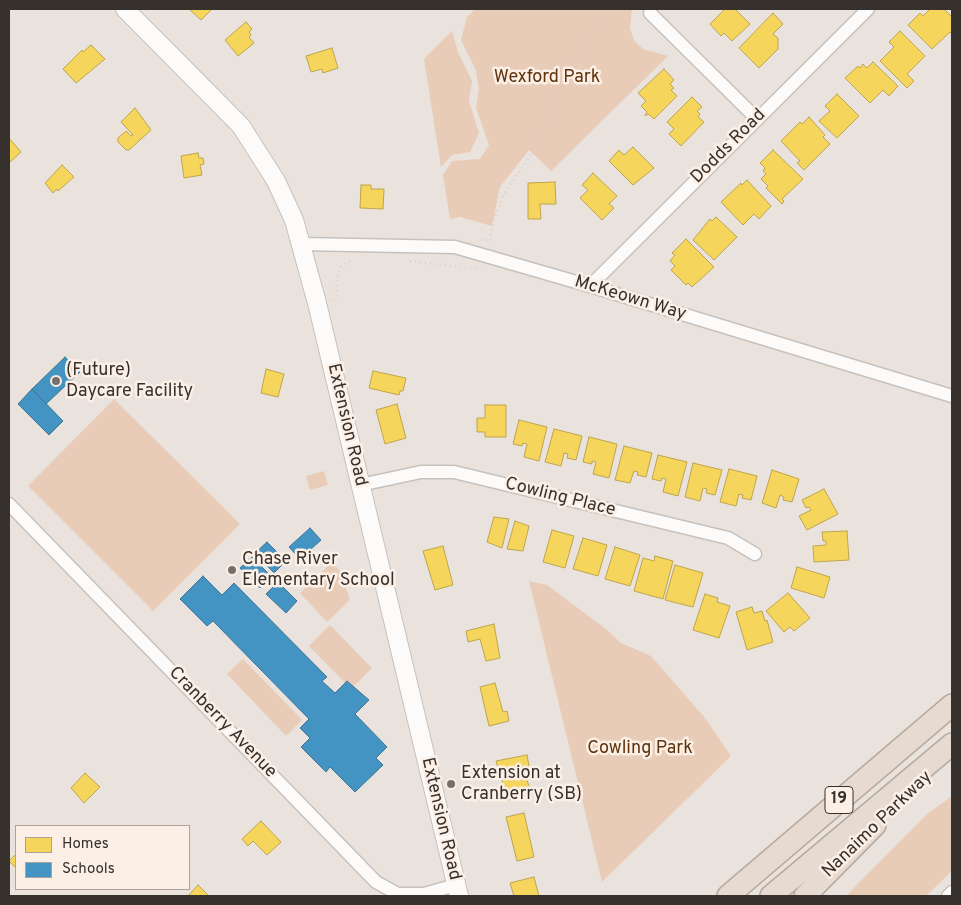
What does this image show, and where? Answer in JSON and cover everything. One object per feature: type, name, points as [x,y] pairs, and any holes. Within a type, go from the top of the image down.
[{"type":"highway","name":"19","points":[[728,896],[952,705]]},
{"type":"highway","points":[[771,896],[952,744]]},
{"type":"highway","name":"Nanaimo Parkway","points":[[805,896],[861,837],[952,756]]},
{"type":"street","name":"Extension Road","points":[[124,9],[241,126],[276,181],[302,244],[458,891]]},
{"type":"street","name":"Dodds Road","points":[[590,286],[868,9]]},
{"type":"street","points":[[650,13],[757,119]]},
{"type":"street","name":"McKeown Way","points":[[302,244],[455,248],[471,251],[952,396]]},
{"type":"street","name":"Cowling Place","points":[[360,485],[421,472],[454,472],[728,538],[755,554]]},
{"type":"street","name":"Cranberry Avenue","points":[[9,504],[376,882],[398,894],[458,891]]},
{"type":"street","points":[[948,896],[952,892]]},
{"type":"path","points":[[471,251],[480,239],[490,240],[494,220],[504,194],[540,142],[546,119],[568,73],[592,34],[602,9]]},
{"type":"path","points":[[329,306],[336,295],[337,277],[341,267],[355,257]]},
{"type":"path","points":[[402,261],[461,266],[480,270]]},
{"type":"green space","name":"Wexford Park","points":[[475,9],[632,9],[630,28],[634,40],[643,49],[668,56],[551,171],[529,150],[500,187],[492,226],[460,217],[450,219],[443,175],[452,161],[480,159],[489,145],[476,108],[479,89],[476,71],[461,40],[467,17]]},
{"type":"green space","name":"Wexford Park","points":[[452,31],[458,52],[472,81],[469,101],[479,133],[470,152],[452,155],[441,167],[424,59]]},
{"type":"green space","points":[[114,399],[240,524],[153,611],[28,486]]},
{"type":"green space","points":[[324,471],[328,485],[310,490],[306,476]]},
{"type":"green space","points":[[332,562],[340,571],[350,600],[327,622],[300,593]]},
{"type":"green space","name":"Cowling Park","points":[[529,581],[547,585],[606,629],[621,643],[651,656],[705,718],[731,756],[602,882]]},
{"type":"green space","points":[[330,625],[372,668],[351,689],[309,646]]},
{"type":"green space","points":[[243,659],[302,720],[286,736],[227,674]]},
{"type":"green space","points":[[952,796],[952,871],[926,896],[846,896],[927,814]]},
{"type":"building: Homes","points":[[189,9],[212,9],[201,20]]},
{"type":"building: Homes","points":[[725,9],[735,9],[750,24],[732,41],[724,33],[721,36],[710,24]]},
{"type":"building: Homes","points":[[930,9],[944,9],[952,17],[952,34],[950,32],[932,49],[908,25],[920,13],[923,16]]},
{"type":"building: Homes","points":[[773,13],[783,24],[773,34],[778,38],[778,49],[759,68],[739,48]]},
{"type":"building: Homes","points":[[246,22],[252,29],[249,32],[251,35],[249,37],[254,43],[238,56],[225,40]]},
{"type":"building: Homes","points":[[900,31],[925,56],[907,74],[914,81],[907,88],[880,61],[894,47],[889,42]]},
{"type":"building: Homes","points":[[91,45],[105,59],[76,83],[63,69],[82,50],[83,52]]},
{"type":"building: Homes","points":[[332,48],[338,68],[323,73],[322,69],[311,72],[306,56]]},
{"type":"building: Homes","points":[[873,62],[898,86],[889,96],[883,90],[870,103],[845,78],[858,66],[860,68],[863,64],[867,68]]},
{"type":"building: Homes","points":[[664,69],[674,80],[670,84],[674,88],[671,90],[677,96],[654,119],[648,114],[645,116],[647,112],[641,106],[646,101],[638,93]]},
{"type":"building: Homes","points":[[837,94],[859,116],[837,138],[819,121],[830,111],[825,106]]},
{"type":"building: Homes","points":[[692,97],[702,107],[697,111],[700,114],[698,117],[704,122],[681,146],[669,134],[674,129],[667,122]]},
{"type":"building: Homes","points":[[135,108],[151,130],[129,150],[126,150],[118,142],[118,138],[126,131],[131,136],[133,135],[121,122]]},
{"type":"building: Homes","points":[[809,117],[825,135],[823,137],[830,144],[804,170],[797,163],[800,161],[781,141],[800,122],[802,124]]},
{"type":"building: Homes","points":[[9,138],[21,152],[9,163]]},
{"type":"building: Homes","points":[[633,147],[654,168],[633,185],[609,161],[619,150],[624,155]]},
{"type":"building: Homes","points":[[773,150],[803,179],[782,199],[784,201],[782,204],[766,188],[768,186],[761,179],[766,174],[763,171],[765,168],[760,163]]},
{"type":"building: Homes","points":[[198,153],[199,158],[203,158],[204,164],[200,165],[202,175],[184,178],[181,156]]},
{"type":"building: Homes","points":[[62,165],[74,177],[53,193],[45,183]]},
{"type":"building: Homes","points":[[593,173],[617,196],[609,204],[614,208],[602,220],[580,198],[588,190],[582,185]]},
{"type":"building: Homes","points":[[747,180],[771,206],[759,219],[754,214],[743,225],[721,202],[741,183],[742,185]]},
{"type":"building: Homes","points":[[555,182],[556,204],[540,204],[541,219],[528,219],[528,183]]},
{"type":"building: Homes","points":[[361,185],[371,185],[371,189],[384,189],[383,209],[360,208]]},
{"type":"building: Homes","points":[[716,217],[737,237],[714,260],[693,240],[710,219],[712,221]]},
{"type":"building: Homes","points":[[686,239],[714,267],[692,287],[688,283],[686,285],[671,270],[675,266],[670,261],[675,255],[672,253]]},
{"type":"building: Homes","points":[[266,369],[284,374],[278,397],[261,393]]},
{"type":"building: Homes","points":[[373,371],[406,378],[403,391],[400,391],[399,395],[369,388]]},
{"type":"building: Homes","points":[[397,404],[406,438],[385,444],[376,410]]},
{"type":"building: Homes","points":[[485,405],[506,405],[506,437],[485,437],[485,432],[477,432],[477,418],[485,418]]},
{"type":"building: Homes","points":[[519,420],[547,427],[539,461],[524,457],[527,444],[523,443],[522,446],[513,444]]},
{"type":"building: Homes","points":[[554,429],[582,436],[576,460],[567,458],[568,454],[564,453],[561,466],[545,462]]},
{"type":"building: Homes","points":[[589,437],[617,444],[609,478],[593,474],[596,462],[592,461],[592,464],[583,462]]},
{"type":"building: Homes","points":[[624,446],[652,453],[646,477],[637,475],[638,472],[634,471],[630,483],[615,480]]},
{"type":"building: Homes","points":[[658,455],[687,462],[678,496],[663,492],[666,479],[662,478],[661,481],[652,479]]},
{"type":"building: Homes","points":[[693,463],[722,470],[715,495],[706,493],[707,489],[703,488],[700,501],[685,497]]},
{"type":"building: Homes","points":[[729,469],[757,476],[751,500],[742,498],[743,495],[739,494],[736,506],[720,502]]},
{"type":"building: Homes","points":[[772,470],[799,479],[792,502],[783,500],[784,497],[780,495],[776,508],[762,503]]},
{"type":"building: Homes","points":[[824,489],[838,514],[807,530],[799,516],[811,510],[809,507],[806,508],[802,500]]},
{"type":"building: Homes","points":[[494,517],[509,519],[502,548],[487,542]]},
{"type":"building: Homes","points":[[515,521],[529,526],[523,551],[507,549]]},
{"type":"building: Homes","points":[[552,530],[574,536],[565,568],[543,562]]},
{"type":"building: Homes","points":[[847,531],[849,560],[814,562],[813,546],[826,545],[826,541],[823,541],[822,532]]},
{"type":"building: Homes","points":[[583,538],[607,545],[598,576],[573,569]]},
{"type":"building: Homes","points":[[443,546],[453,585],[435,590],[423,551]]},
{"type":"building: Homes","points":[[615,547],[640,555],[630,586],[605,579]]},
{"type":"building: Homes","points":[[655,556],[673,561],[663,599],[634,591],[643,558],[654,561]]},
{"type":"building: Homes","points":[[675,565],[703,573],[693,607],[665,600]]},
{"type":"building: Homes","points":[[797,567],[830,577],[824,598],[791,588]]},
{"type":"building: Homes","points":[[788,593],[810,618],[794,631],[790,627],[784,632],[766,611]]},
{"type":"building: Homes","points":[[705,594],[718,598],[717,602],[730,606],[719,638],[693,630]]},
{"type":"building: Homes","points":[[752,607],[754,613],[762,611],[765,621],[767,620],[773,642],[747,650],[736,612]]},
{"type":"building: Homes","points":[[494,624],[500,658],[486,661],[480,639],[468,642],[466,631]]},
{"type":"building: Homes","points":[[495,683],[503,712],[507,711],[509,721],[489,726],[480,687]]},
{"type":"building: Homes","points":[[527,755],[529,766],[522,767],[532,794],[508,800],[496,761]]},
{"type":"building: Homes","points":[[85,773],[100,787],[84,803],[71,788]]},
{"type":"building: Homes","points":[[524,813],[534,857],[517,861],[506,817]]},
{"type":"building: Homes","points":[[261,821],[281,842],[267,855],[253,841],[248,846],[242,839]]},
{"type":"building: Homes","points":[[15,855],[15,867],[9,861]]},
{"type":"building: Homes","points":[[534,877],[539,896],[514,896],[510,883]]},
{"type":"building: Homes","points":[[198,885],[209,896],[188,896]]},
{"type":"building: Schools","name":"(Future) Daycare Facility","points":[[65,357],[80,372],[46,404],[32,389]]},
{"type":"building: Schools","points":[[32,389],[63,421],[49,435],[18,404]]},
{"type":"building: Schools","points":[[310,528],[321,540],[300,559],[289,547]]},
{"type":"building: Schools","points":[[267,542],[286,561],[274,573],[255,553]]},
{"type":"building: Schools","points":[[252,557],[271,576],[260,588],[240,568]]},
{"type":"building: Schools","name":"Chase River Elementary School","points":[[203,576],[222,595],[234,583],[327,677],[322,681],[335,693],[347,681],[369,700],[355,714],[387,747],[376,758],[383,765],[355,792],[330,767],[326,772],[301,747],[310,738],[300,728],[309,719],[213,621],[207,626],[180,599]]},
{"type":"building: Schools","points":[[278,582],[297,601],[286,613],[266,594]]},
{"type":"place","name":"(Future) Daycare Facility","points":[[56,381]]},
{"type":"place","name":"Chase River Elementary School","points":[[232,570]]},
{"type":"place","name":"Extension at Cranberry (SB)","points":[[451,784]]}]
